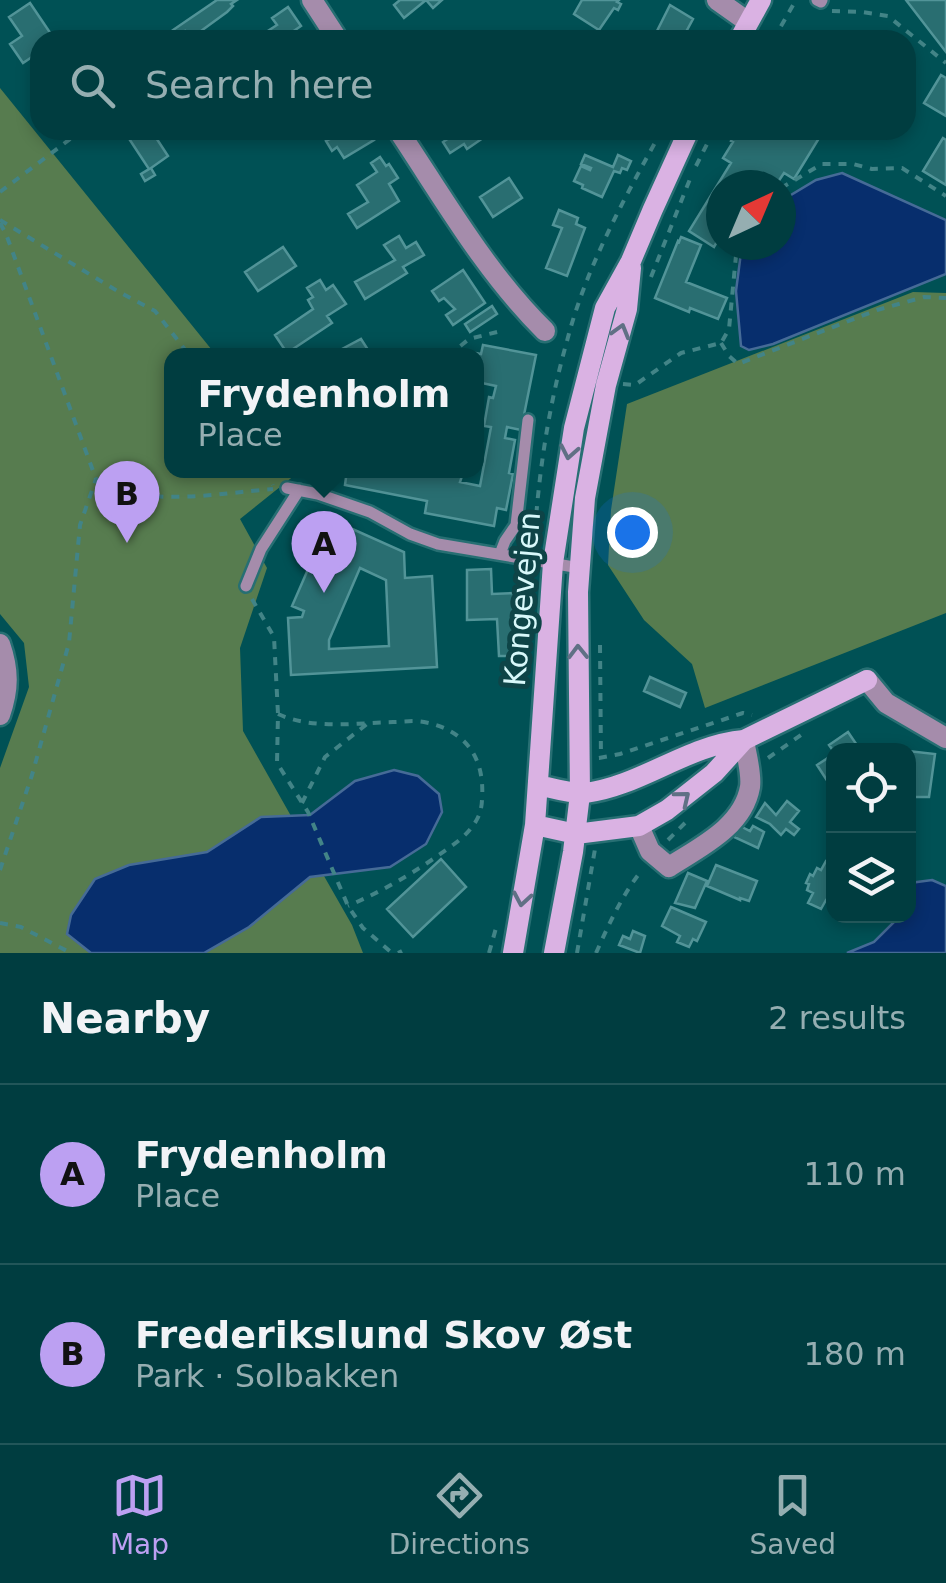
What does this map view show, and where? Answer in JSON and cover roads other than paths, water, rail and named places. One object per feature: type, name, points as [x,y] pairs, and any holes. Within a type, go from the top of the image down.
[{"type":"main road","points":[[744,30],[761,0]]},
{"type":"main road","name":"Kongevejen","points":[[512,953],[535,825],[543,562],[605,308],[632,261],[685,140]]},
{"type":"main road","name":"Kongevejen","points":[[554,953],[580,794],[578,592],[586,498],[606,385],[627,310],[632,261]]},
{"type":"main road","points":[[538,785],[580,794],[609,788],[702,748],[744,740],[867,680]]},
{"type":"main road","points":[[535,825],[576,834],[639,826],[667,810],[714,773],[744,740]]},
{"type":"street","points":[[312,0],[332,30]]},
{"type":"street","points":[[717,0],[742,30]]},
{"type":"street","points":[[405,140],[497,278],[546,332]]},
{"type":"street","points":[[0,644],[8,668],[7,694],[0,715]]},
{"type":"street","points":[[867,680],[886,703],[946,738]]},
{"type":"street","points":[[639,826],[650,851],[669,867],[720,835],[741,810],[750,785],[744,740]]},
{"type":"lane","points":[[500,554],[516,526],[528,420]]},
{"type":"lane","points":[[246,586],[287,489],[318,494],[370,512],[438,544],[580,568]]},
{"type":"water","points":[[842,173],[946,220],[946,274],[773,344],[749,350],[741,346],[736,291],[740,260],[796,260],[796,192],[816,180]]},
{"type":"water","points":[[394,770],[418,776],[439,794],[442,812],[426,844],[390,867],[310,877],[249,927],[204,953],[91,953],[67,934],[71,915],[95,879],[129,865],[207,852],[261,817],[310,815],[355,781]]},
{"type":"water","points":[[932,880],[946,886],[946,953],[847,953],[874,942],[893,923],[916,923],[916,882]]},
{"type":"place","name":"Frederikslund Skov Øst","points":[[127,543]]},
{"type":"place","name":"Frydenholm","points":[[324,593]]}]
